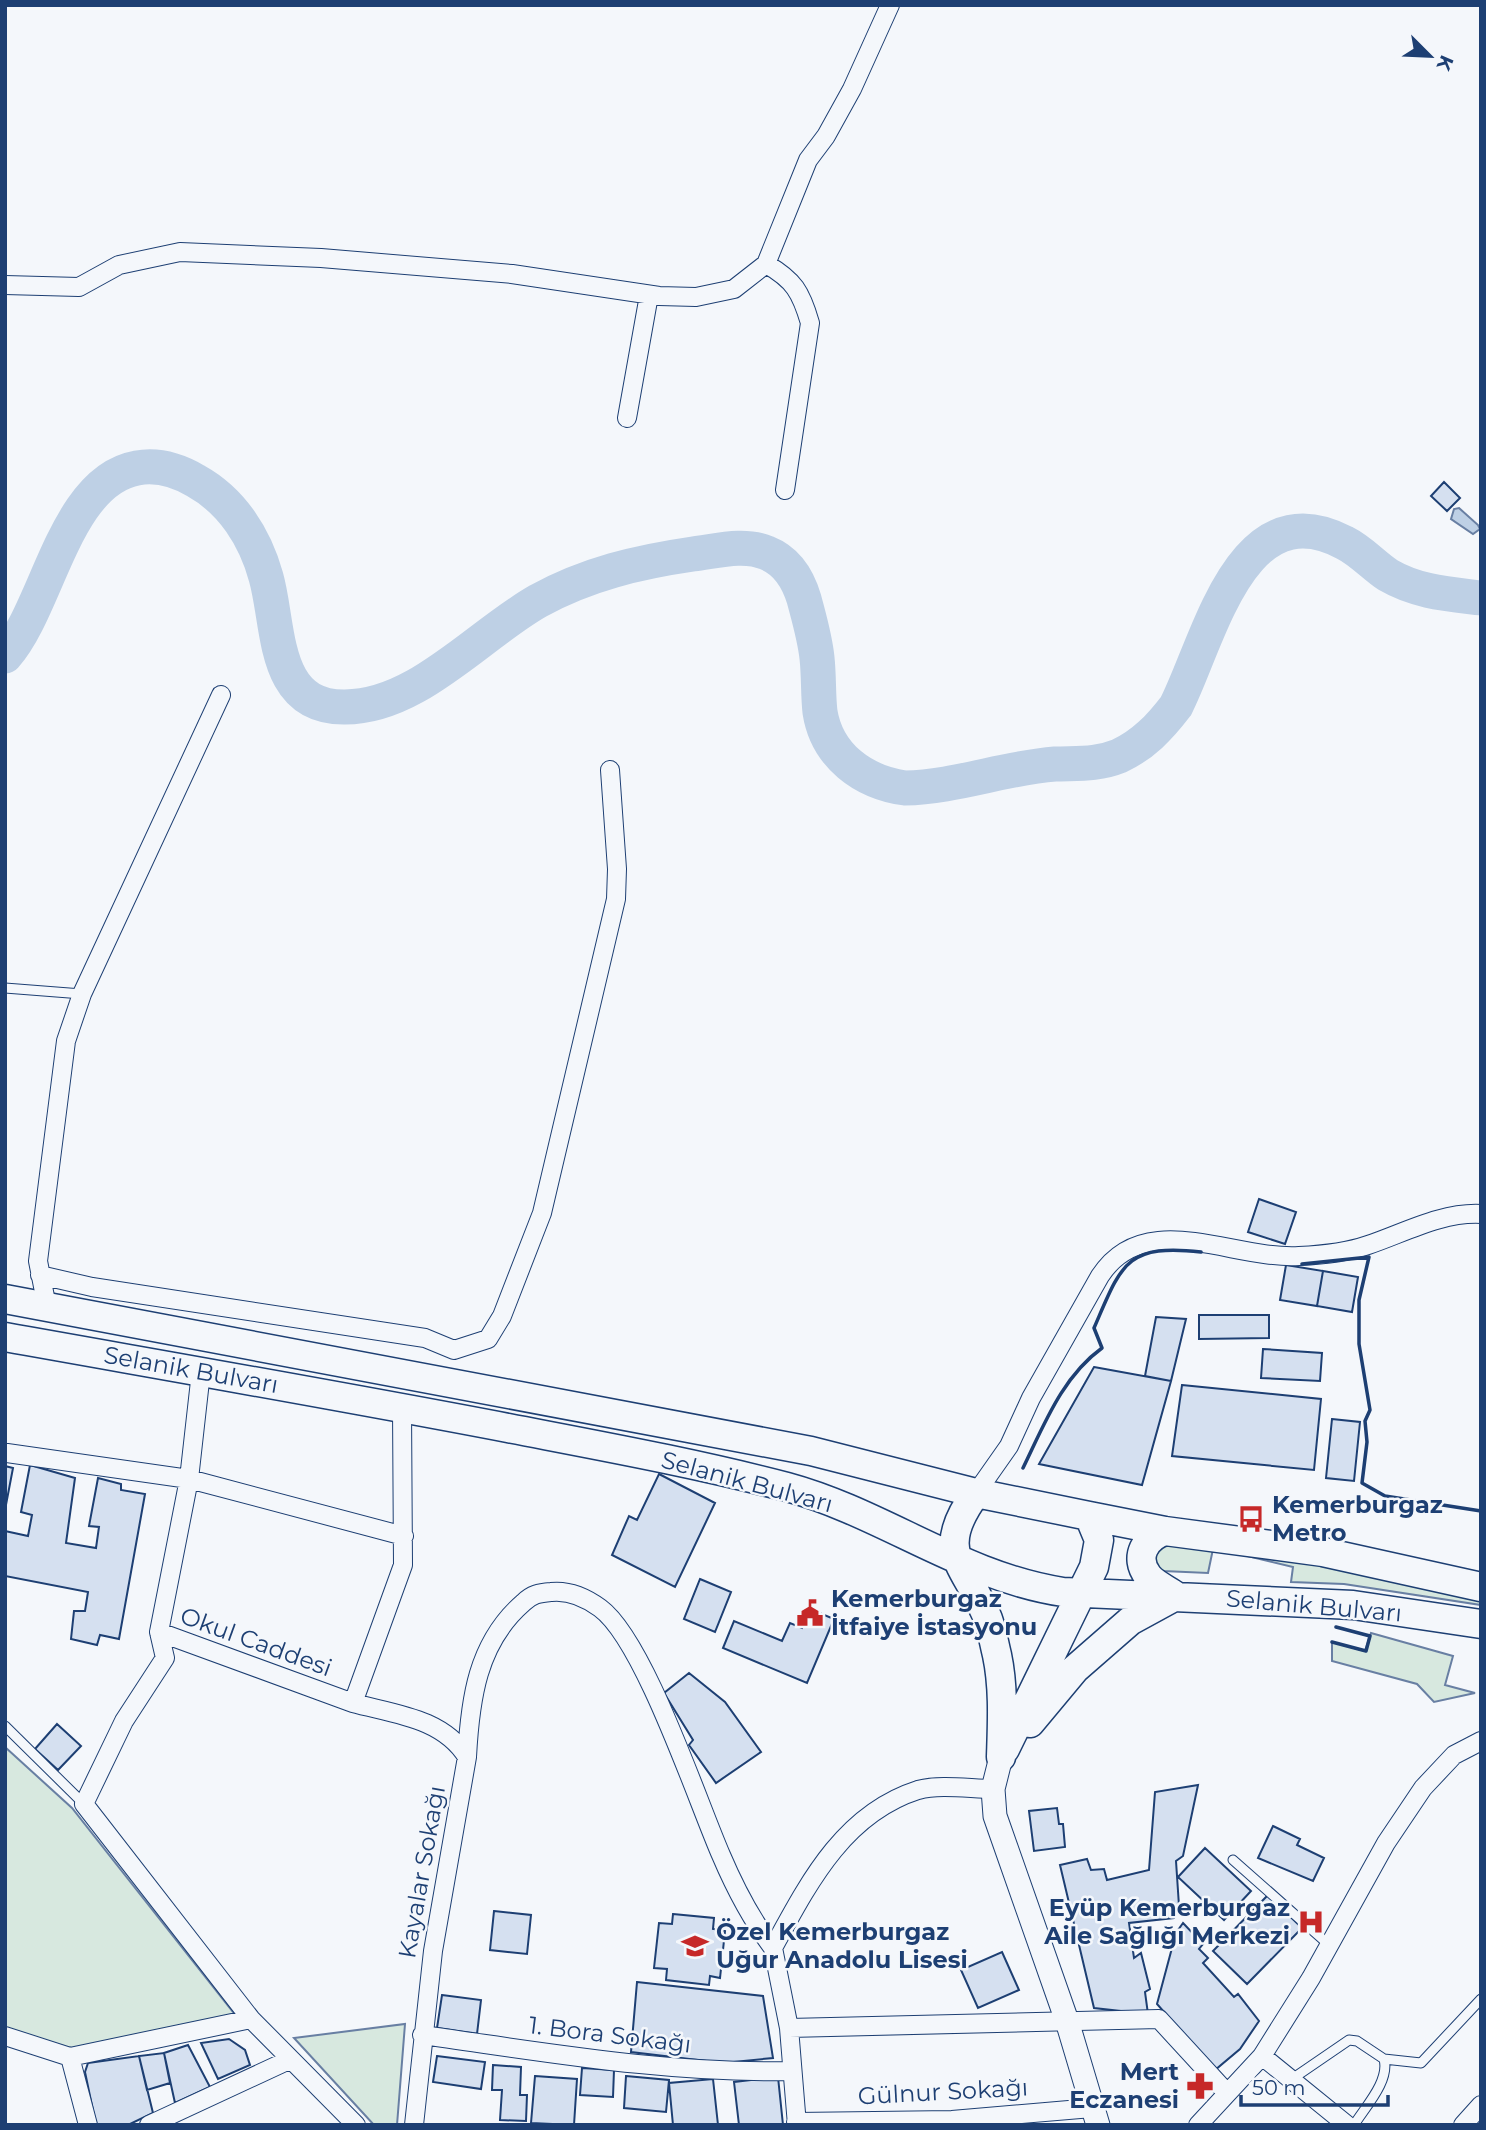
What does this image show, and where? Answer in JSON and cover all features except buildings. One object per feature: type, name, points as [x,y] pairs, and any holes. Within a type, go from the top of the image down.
[{"type":"main road","name":"Selanik Bulvarı","points":[[5,1299],[811,1451],[976,1493],[1165,1531],[1323,1552],[1481,1587]]},
{"type":"main road","name":"Selanik Bulvarı","points":[[5,1337],[691,1463],[790,1488],[876,1519],[955,1560],[1032,1587],[1083,1593],[1353,1605],[1481,1624]]},
{"type":"main road","points":[[976,1493],[961,1513],[956,1531],[955,1560],[988,1619],[998,1660],[1002,1704],[1001,1758]]},
{"type":"main road","points":[[1001,1758],[1094,1567],[1099,1540],[1089,1516]]},
{"type":"main road","points":[[1001,1758],[1075,1669],[1130,1621],[1176,1596],[1148,1576],[1141,1562],[1144,1545],[1154,1534],[1165,1531]]},
{"type":"street","points":[[5,285],[79,287],[120,265],[180,252],[320,258],[512,274],[649,295],[696,297],[734,289],[766,264],[807,160],[826,136],[852,89],[890,5]]},
{"type":"street","points":[[766,264],[788,276],[803,298],[810,323],[785,489]]},
{"type":"street","points":[[627,418],[649,295]]},
{"type":"street","points":[[47,1307],[38,1262],[66,1041],[82,994],[220,695]]},
{"type":"street","points":[[40,1275],[92,1287],[425,1338],[454,1349],[488,1339],[502,1316],[542,1213],[616,899],[617,869],[610,770]]},
{"type":"street","points":[[976,1493],[1009,1446],[1031,1398],[1100,1276],[1111,1259],[1125,1248],[1175,1240],[1299,1256],[1364,1246],[1425,1223],[1466,1214],[1481,1214]]},
{"type":"street","points":[[159,1632],[189,1479],[201,1372]]},
{"type":"street","name":"Okul Caddesi","points":[[159,1632],[352,1703],[403,1565],[402,1408]]},
{"type":"street","points":[[6,1453],[189,1479],[404,1536]]},
{"type":"street","points":[[467,1757],[470,1709],[480,1664],[505,1618],[532,1594],[567,1590],[601,1609],[626,1641],[653,1689],[722,1858],[751,1919],[773,1948],[789,2028],[796,2123]]},
{"type":"street","name":"Okul Caddesi","points":[[84,1804],[124,1721],[165,1658],[159,1632]]},
{"type":"street","name":"Kayalar Sokağı","points":[[352,1703],[437,1726],[457,1741],[467,1757],[433,1951],[414,2125]]},
{"type":"street","points":[[1198,2125],[1262,2056],[1311,1978],[1386,1843],[1423,1788],[1454,1755],[1481,1741]]},
{"type":"street","points":[[1001,1758],[993,1789],[995,1816],[1067,2021],[1095,2116]]},
{"type":"street","points":[[773,1948],[829,1851],[866,1820],[893,1801],[921,1789],[993,1789]]},
{"type":"street","points":[[84,1804],[251,2019],[356,2125]]},
{"type":"street","points":[[5,2036],[71,2057],[251,2019]]},
{"type":"street","points":[[789,2028],[1159,2020],[1227,2093]]},
{"type":"street","name":"1. Bora Sokağı","points":[[422,2035],[643,2066],[730,2073],[792,2071]]},
{"type":"street","points":[[1262,2056],[1347,2125]]},
{"type":"street","points":[[71,2057],[88,2125]]},
{"type":"street","points":[[149,2125],[171,2120],[289,2060]]},
{"type":"street","points":[[1463,2125],[1481,2105]]},
{"type":"street","name":"Gülnur Sokağı","points":[[796,2123],[1095,2116]]},
{"type":"lane","points":[[5,988],[82,994]]},
{"type":"lane","points":[[5,1726],[84,1804]]},
{"type":"lane","points":[[1233,1860],[1328,1944]]},
{"type":"lane","points":[[1292,2079],[1349,2040],[1357,2041],[1384,2059],[1421,2063],[1481,1999]]},
{"type":"lane","points":[[1354,2125],[1384,2078],[1387,2069],[1384,2059]]},
{"type":"shaded area","points":[[1163,1541],[1213,1549],[1208,1573],[1163,1571],[1152,1566],[1155,1546]]},
{"type":"shaded area","points":[[1235,1553],[1347,1568],[1481,1595],[1481,1605],[1344,1584],[1291,1582],[1293,1567]]},
{"type":"shaded area","points":[[1371,1633],[1453,1656],[1445,1685],[1475,1693],[1434,1702],[1417,1684],[1332,1661],[1332,1642],[1365,1651]]},
{"type":"shaded area","points":[[5,1747],[72,1808],[240,2021],[70,2057],[5,2036]]},
{"type":"shaded area","points":[[405,2024],[397,2125],[374,2125],[294,2038]]},
{"type":"water","points":[[1459,508],[1480,529],[1473,534],[1451,519],[1454,509]]},
{"type":"waterway","points":[[5,656],[20,635],[74,521],[92,496],[112,478],[145,467],[168,469],[183,474],[209,489],[231,510],[249,534],[266,577],[283,661],[291,679],[303,694],[321,704],[345,707],[372,704],[397,695],[446,667],[538,601],[594,576],[652,561],[721,550],[740,548],[767,553],[780,561],[799,584],[812,628],[818,665],[820,712],[830,742],[839,754],[861,773],[875,780],[905,788],[942,784],[1036,766],[1103,761],[1136,746],[1157,728],[1176,706],[1217,611],[1234,579],[1255,553],[1279,536],[1309,531],[1345,543],[1399,581],[1433,591],[1481,598]]},
{"type":"wall","points":[[1023,1468],[1065,1387],[1102,1348],[1094,1328],[1111,1289],[1129,1263],[1156,1251],[1201,1252]]},
{"type":"wall","points":[[1302,1264],[1369,1257],[1359,1300],[1359,1344],[1370,1410],[1365,1421],[1367,1442],[1362,1483],[1385,1496],[1481,1511]]},
{"type":"wall","points":[[1332,1642],[1366,1651],[1370,1636],[1336,1627]]},
{"type":"place","name":"Kemerburgaz Metro","points":[[1251,1519]]},
{"type":"place","name":"Kemerburgaz İtfaiye İstasyonu","points":[[810,1613]]},
{"type":"place","name":"Eyüp Kemerburgaz Aile Sağlığı Merkezi","points":[[1311,1922]]},
{"type":"place","name":"Özel Kemerburgaz Uğur Anadolu Lisesi","points":[[695,1946]]},
{"type":"place","name":"Mert Eczanesi","points":[[1200,2086]]}]
